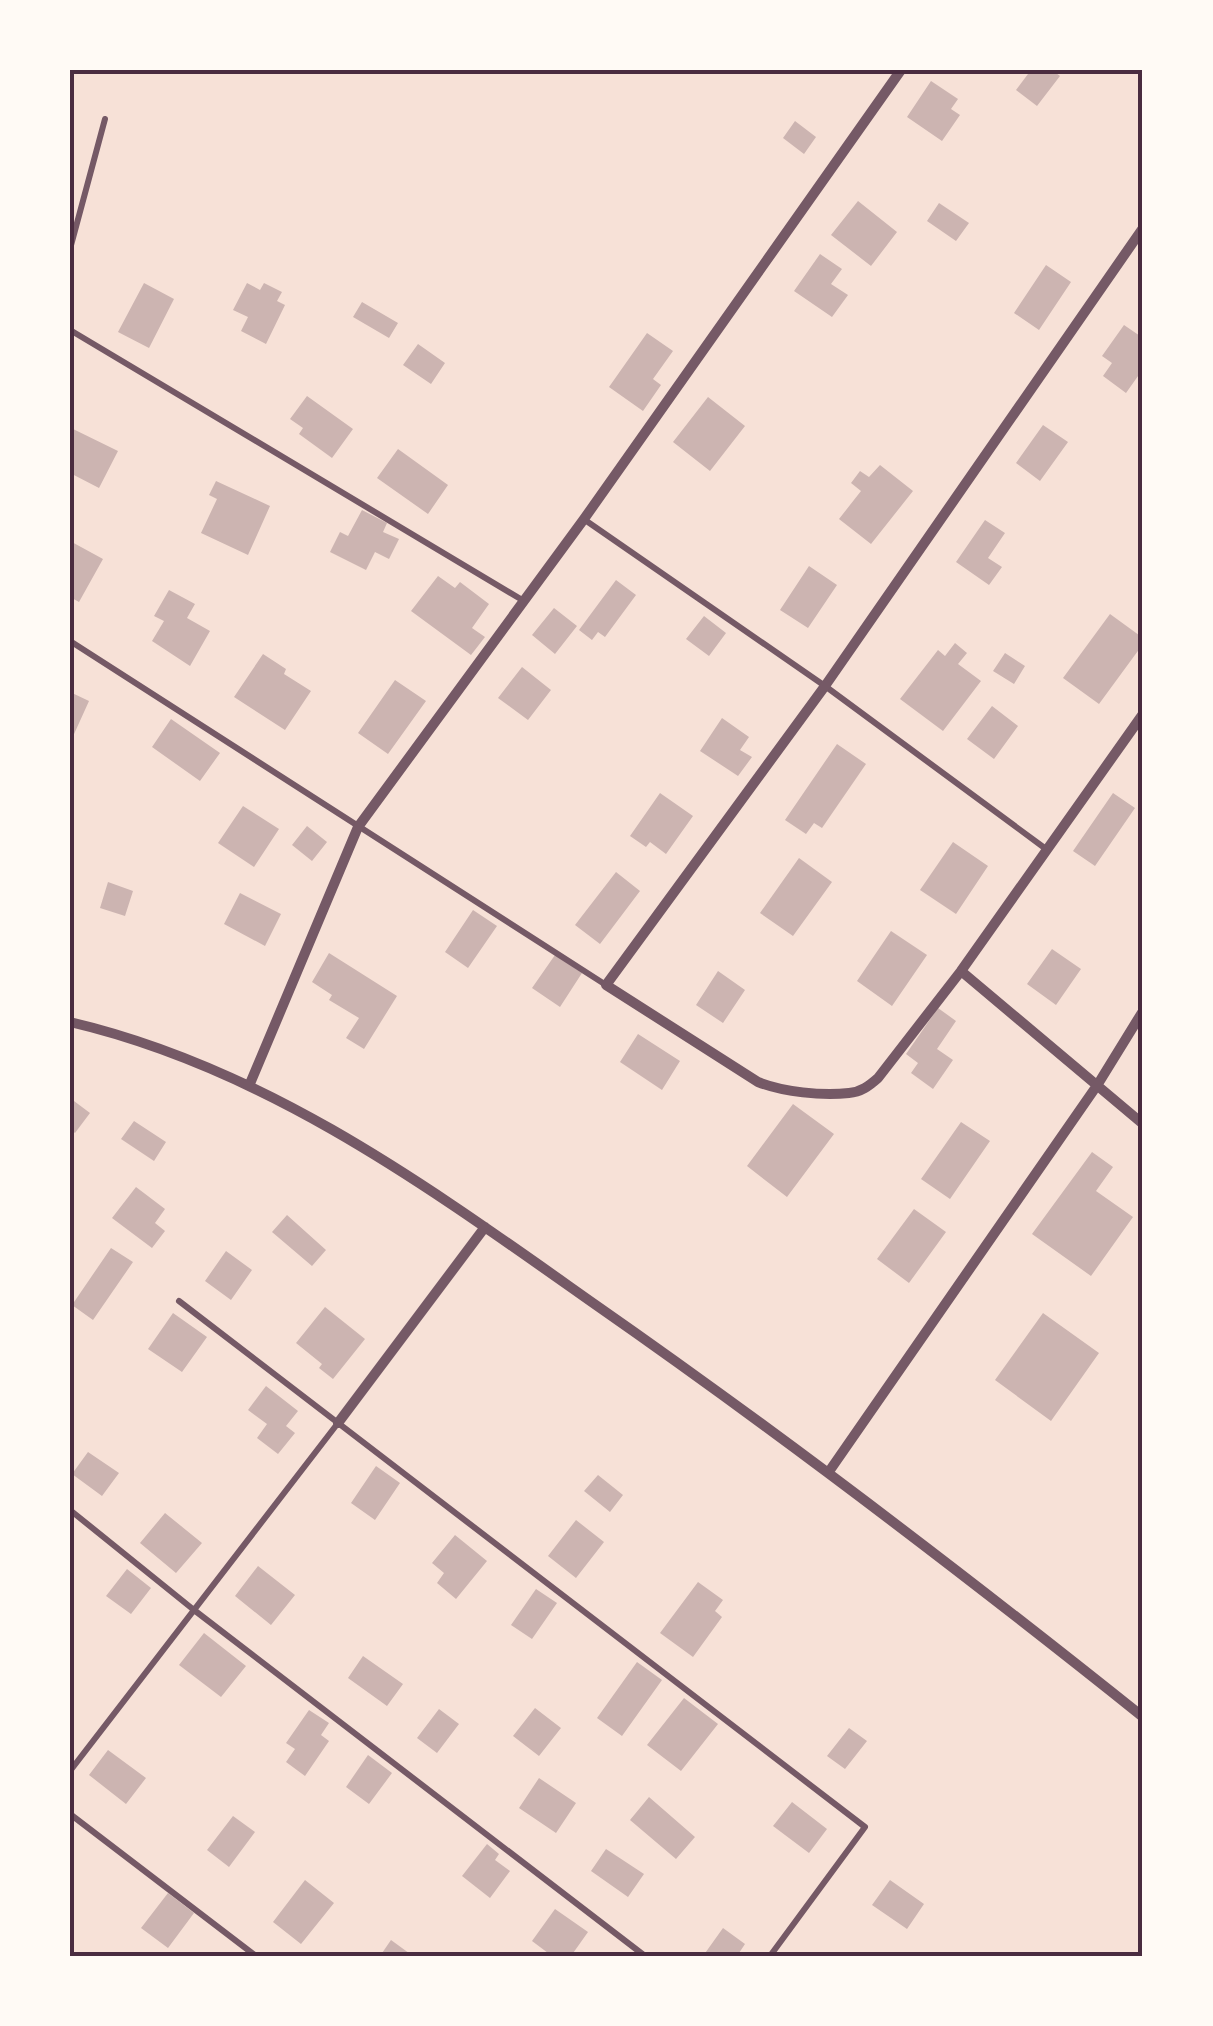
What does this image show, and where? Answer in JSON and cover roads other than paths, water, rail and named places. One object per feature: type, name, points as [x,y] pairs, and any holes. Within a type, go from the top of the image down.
[{"type":"street","points":[[249,1086],[358,827],[584,519],[901,70]]},
{"type":"street","points":[[1143,228],[826,686],[606,985],[771,1088],[850,1093],[866,1088],[878,1078],[961,971],[1143,714]]},
{"type":"street","points":[[961,971],[1143,1124]]},
{"type":"street","points":[[828,1474],[1098,1084],[1143,1011]]},
{"type":"street","points":[[70,1022],[101,1029],[249,1086],[350,1138],[485,1227],[828,1474],[1143,1717]]},
{"type":"street","points":[[338,1423],[485,1227]]},
{"type":"lane","points":[[70,248],[106,119]]},
{"type":"lane","points":[[70,330],[524,601]]},
{"type":"lane","points":[[584,519],[826,686],[1046,848]]},
{"type":"lane","points":[[70,641],[606,985]]},
{"type":"lane","points":[[179,1301],[864,1827],[770,1956]]},
{"type":"lane","points":[[70,1771],[338,1423]]},
{"type":"lane","points":[[70,1510],[194,1610],[645,1956]]},
{"type":"lane","points":[[70,1814],[256,1956]]}]
